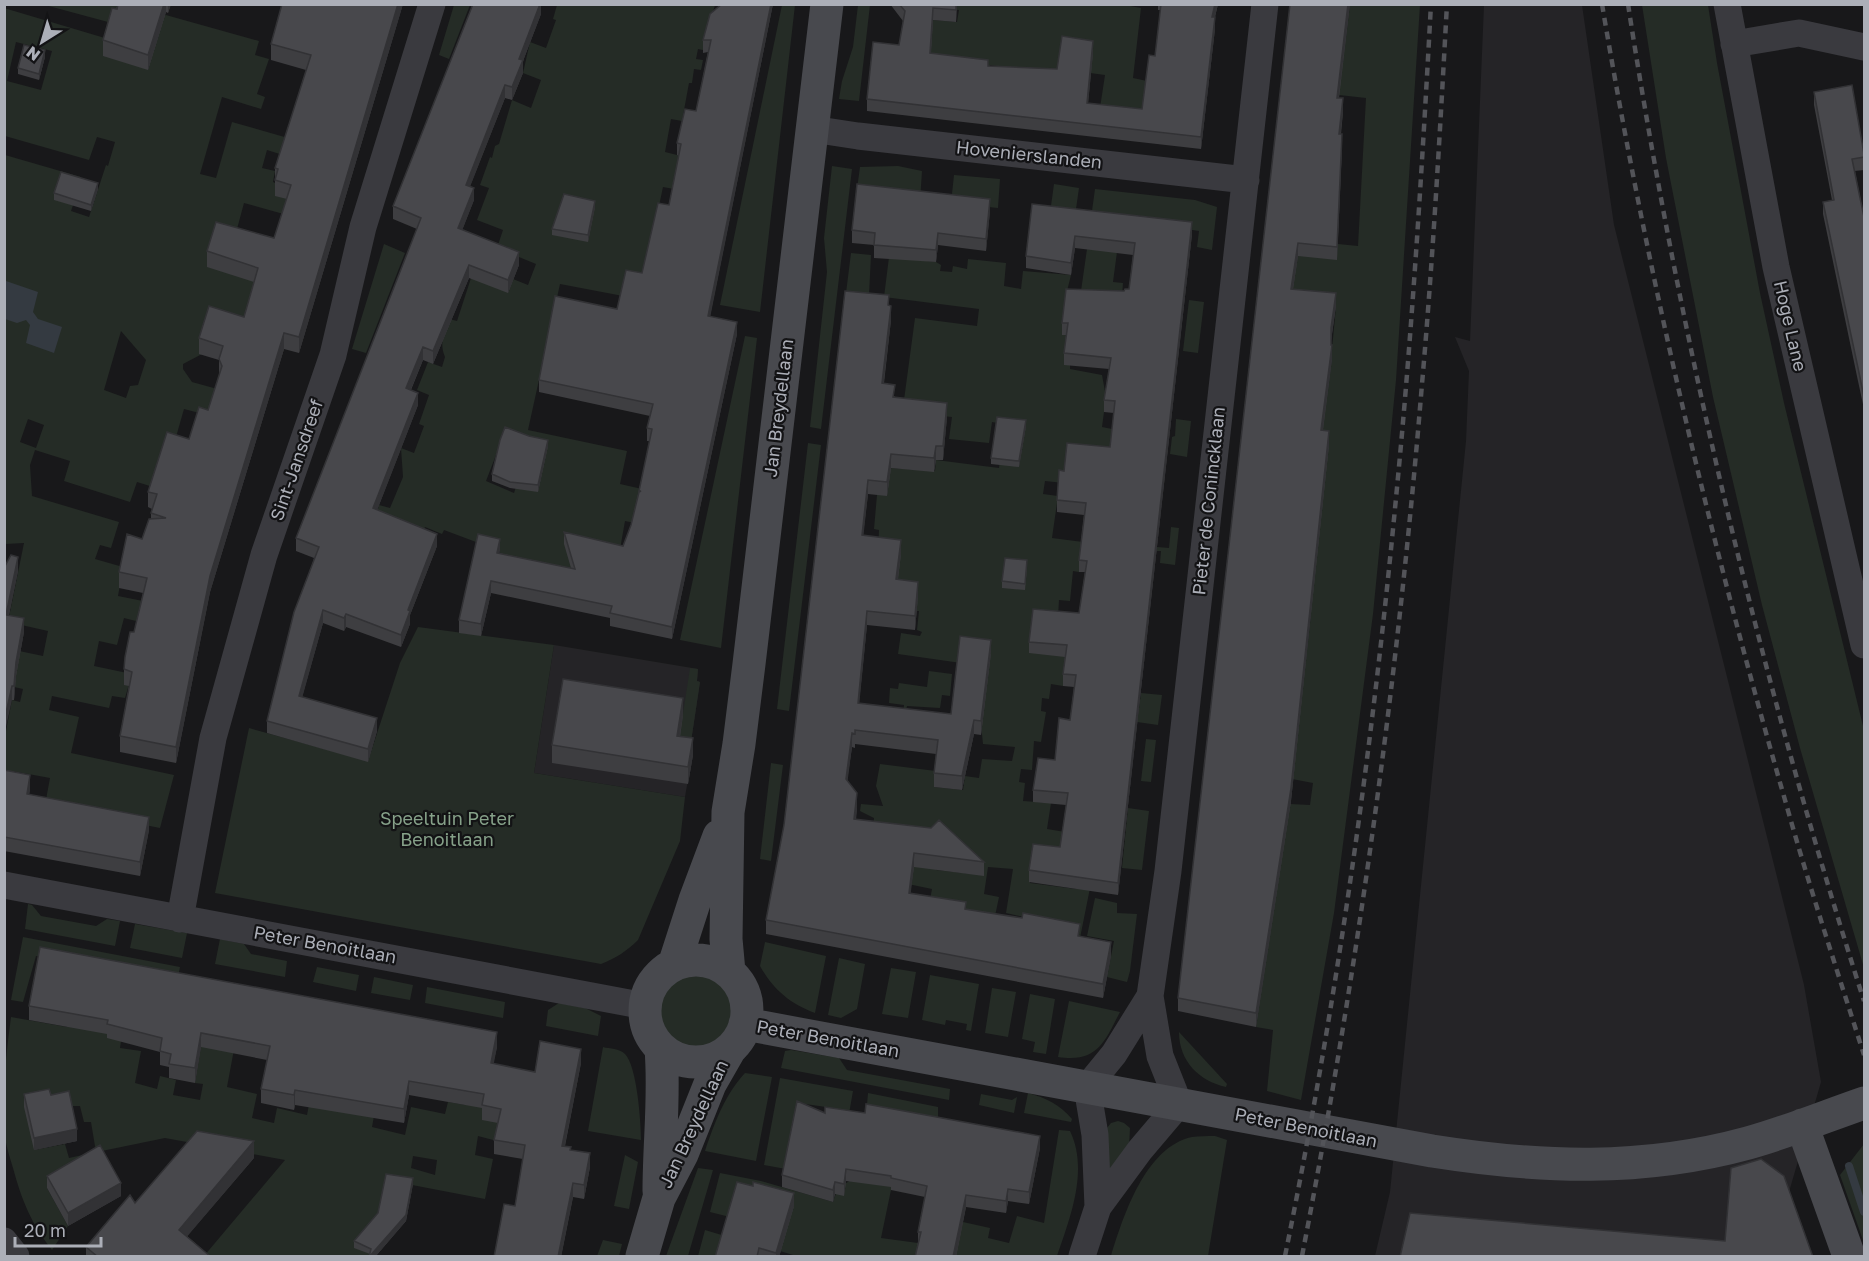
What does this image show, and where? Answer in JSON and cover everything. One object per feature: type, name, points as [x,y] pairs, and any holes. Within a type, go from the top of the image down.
[{"type":"street","name":"Sint-Jansdreef","points":[[180,919],[216,728],[264,555],[333,355],[363,227],[432,4]]},
{"type":"street","name":"Jan Breydellaan","points":[[729,972],[726,939],[728,812],[740,744],[827,4]]},
{"type":"street","name":"Pieter de Conincklaan","points":[[1179,1104],[1160,1056],[1150,996],[1168,871],[1265,4]]},
{"type":"street","name":"Hoge Lane","points":[[1727,4],[1776,267],[1864,645]]},
{"type":"street","points":[[1734,44],[1799,33],[1864,47]]},
{"type":"street","name":"Hovenierslanden","points":[[812,129],[1246,180]]},
{"type":"street","name":"Jan Breydellaan","points":[[674,965],[695,900],[728,812]]},
{"type":"street","name":"Peter Benoitlaan","points":[[4,885],[645,1006]]},
{"type":"street","points":[[687,961],[713,963],[729,972],[742,989],[746,1008],[737,1037],[715,1058],[696,1062],[676,1058],[661,1049],[647,1026],[645,1006],[651,986],[662,973],[674,965],[687,961]]},
{"type":"street","name":"Pieter de Conincklaan","points":[[1087,1087],[1114,1054],[1150,996]]},
{"type":"street","name":"Peter Benoitlaan","points":[[737,1037],[1087,1087],[1487,1160],[1561,1165],[1618,1164],[1677,1157],[1748,1143],[1864,1103]]},
{"type":"street","name":"Jan Breydellaan","points":[[642,1257],[659,1198],[682,1154],[710,1084],[737,1037]]},
{"type":"street","name":"Jan Breydellaan","points":[[659,1198],[659,1149],[664,1077],[661,1049]]},
{"type":"street","points":[[1087,1087],[1095,1135],[1098,1207]]},
{"type":"street","points":[[1082,1257],[1098,1207],[1140,1150],[1179,1104]]},
{"type":"street","points":[[1802,1125],[1849,1257]]},
{"type":"street","points":[[4,1241],[16,1257]]},
{"type":"shaded area","points":[[1484,5],[1582,5],[1614,225],[1804,985],[1821,1082],[1789,1192],[1812,1256],[1375,1256],[1390,1192],[1466,441],[1469,371],[1455,337],[1470,341]]},
{"type":"shaded area","points":[[6,281],[38,292],[33,312],[38,319],[62,327],[54,353],[26,343],[30,325],[26,320],[17,323],[5,319]]},
{"type":"shaded area","points":[[554,645],[698,669],[697,681],[700,682],[685,797],[534,773]]},
{"type":"green space","points":[[128,4],[134,29],[45,5]]},
{"type":"green space","points":[[1119,4],[1141,8],[1133,78],[1147,81],[1154,113],[1116,118],[1113,139],[1096,134],[1105,75],[1075,71],[1060,78],[1028,70],[990,65],[988,72],[913,51],[932,30],[933,20],[957,22],[959,10],[943,9],[944,5]]},
{"type":"green space","points":[[454,5],[470,5],[449,59],[439,55]]},
{"type":"green space","points":[[557,5],[715,5],[713,12],[717,53],[698,49],[696,59],[703,60],[701,70],[694,69],[682,121],[671,119],[665,152],[681,156],[674,189],[663,187],[656,220],[673,260],[623,296],[560,284],[528,430],[627,451],[620,484],[642,489],[635,523],[625,521],[619,555],[600,587],[497,565],[500,551],[444,530],[442,534],[425,527],[420,540],[371,534],[379,505],[390,508],[403,477],[401,448],[414,453],[424,426],[419,424],[429,395],[417,390],[428,362],[442,367],[445,357],[442,343],[445,329],[449,319],[457,321],[471,278],[513,279],[528,285],[536,264],[497,248],[503,230],[477,220],[489,188],[480,185],[495,146],[499,144],[512,100],[531,108],[541,80],[523,73],[530,42],[546,48],[556,20],[553,19]],"holes":[[[496,455],[523,465],[514,493],[486,481]]]},
{"type":"green space","points":[[782,5],[795,5],[760,312],[720,305]]},
{"type":"green space","points":[[858,5],[870,5],[859,101],[839,99],[853,47]]},
{"type":"green space","points":[[1350,5],[1420,5],[1396,380],[1373,614],[1334,913],[1301,1100],[1267,1091],[1273,1030],[1256,1027],[1290,804],[1310,805],[1313,783],[1292,779],[1311,615],[1299,442],[1323,427],[1336,307],[1286,302],[1298,256],[1338,244],[1358,246],[1366,98],[1312,92],[1314,76],[1341,78]]},
{"type":"green space","points":[[1642,5],[1708,5],[1760,293],[1784,403],[1864,730],[1864,968],[1800,748],[1762,605],[1713,397],[1666,158]]},
{"type":"green space","points":[[4,8],[135,47],[148,10],[259,41],[255,55],[269,59],[257,94],[265,97],[261,109],[222,97],[200,174],[216,178],[232,122],[288,138],[283,155],[267,150],[262,168],[275,171],[273,182],[340,215],[287,215],[244,203],[237,229],[260,283],[244,332],[183,364],[183,369],[192,382],[221,390],[207,415],[184,409],[176,437],[198,501],[137,482],[130,502],[64,481],[70,461],[35,450],[30,465],[32,496],[119,522],[111,548],[100,545],[95,559],[123,567],[118,596],[143,601],[140,622],[124,618],[117,645],[99,641],[94,666],[132,674],[125,698],[112,696],[109,708],[52,696],[49,710],[79,717],[71,753],[174,775],[160,828],[45,805],[50,778],[12,771],[10,778],[5,777],[5,736],[12,700],[20,702],[23,689],[5,685],[5,648],[43,656],[48,631],[8,622],[24,543],[5,544],[5,155],[81,177],[79,184],[54,199],[73,205],[71,211],[89,217],[115,142],[97,137],[89,160],[5,136]],"holes":[[[16,42],[52,51],[41,90],[7,81]],[[121,331],[146,360],[138,385],[130,386],[126,398],[104,390]],[[28,419],[44,425],[36,448],[20,442]]]},
{"type":"green space","points":[[832,166],[852,169],[821,429],[810,427],[827,272],[824,238]]},
{"type":"green space","points":[[898,166],[922,171],[920,201],[857,189],[860,167]]},
{"type":"green space","points":[[954,175],[1000,179],[998,208],[951,203]]},
{"type":"green space","points":[[1054,184],[1079,188],[1075,216],[1050,213]]},
{"type":"green space","points":[[1095,189],[1195,200],[1217,207],[1212,250],[1197,247],[1199,231],[1173,227],[1173,220],[1134,215],[1091,218]]},
{"type":"green space","points":[[384,244],[405,253],[366,353],[352,349]]},
{"type":"green space","points":[[1087,249],[1117,252],[1113,282],[1123,283],[1122,296],[1064,364],[1070,365],[1070,369],[1102,375],[1106,397],[1102,427],[1112,429],[1110,453],[1064,483],[1045,481],[1043,494],[1058,496],[1052,538],[1083,542],[1079,572],[1073,571],[1070,601],[1059,600],[1058,617],[1069,657],[1063,686],[1051,684],[1049,699],[1042,698],[1041,711],[1046,712],[1041,742],[1034,741],[1032,770],[1021,769],[1019,782],[1025,783],[1023,801],[1051,803],[1047,829],[1065,832],[1062,855],[1031,871],[1030,883],[1076,889],[1092,878],[1080,938],[1024,917],[1006,913],[1013,869],[988,867],[984,894],[999,897],[994,921],[929,905],[932,889],[903,883],[873,829],[874,818],[860,811],[861,804],[883,806],[876,786],[880,764],[936,771],[934,787],[963,790],[965,776],[979,778],[982,759],[1012,761],[1015,747],[983,744],[975,665],[898,654],[901,633],[920,636],[922,632],[917,630],[919,611],[916,611],[917,596],[885,592],[878,551],[879,530],[874,529],[877,495],[891,468],[935,471],[936,460],[999,468],[1004,424],[992,422],[989,443],[949,439],[952,417],[893,411],[904,400],[915,318],[977,326],[979,309],[884,297],[889,257],[936,262],[941,265],[940,271],[952,272],[953,266],[967,269],[968,259],[1006,263],[1004,286],[1021,289],[1023,271],[1071,275],[1067,291],[1077,319]],"holes":[[[938,858],[973,874],[936,870]]]},
{"type":"green space","points":[[851,253],[871,255],[869,295],[846,293]]},
{"type":"green space","points":[[1189,300],[1204,302],[1198,353],[1183,351]]},
{"type":"green space","points":[[745,336],[757,338],[721,648],[680,640]]},
{"type":"green space","points":[[1176,419],[1191,421],[1187,457],[1170,454],[1172,437],[1175,436]]},
{"type":"green space","points":[[808,443],[821,445],[789,711],[777,709]]},
{"type":"green space","points":[[1171,527],[1179,528],[1175,565],[1160,563],[1161,551],[1157,551],[1157,547],[1169,548]]},
{"type":"green space","name":"Speeltuin Peter Benoitlaan","points":[[418,627],[554,645],[534,773],[685,797],[680,841],[638,940],[621,954],[601,964],[215,893],[249,728],[368,761],[400,663]]},
{"type":"green space","points":[[690,668],[698,669],[697,681],[700,682],[689,755],[677,753]]},
{"type":"green space","points":[[929,671],[952,674],[950,696],[942,695],[940,708],[907,706],[904,722],[902,722],[904,705],[889,703],[890,688],[898,689],[899,683],[927,687]]},
{"type":"green space","points":[[1141,693],[1162,695],[1158,725],[1137,722]]},
{"type":"green space","points":[[1146,739],[1156,740],[1151,782],[1141,781]]},
{"type":"green space","points":[[771,763],[783,765],[771,861],[760,859]]},
{"type":"green space","points":[[1128,808],[1149,811],[1142,870],[1122,868]]},
{"type":"green space","points":[[1095,898],[1117,903],[1117,913],[1137,914],[1127,982],[1107,977],[1114,941],[1087,936]]},
{"type":"green space","points":[[28,904],[32,905],[41,916],[96,926],[107,919],[120,921],[115,946],[25,929]]},
{"type":"green space","points":[[135,924],[187,933],[182,958],[130,948]]},
{"type":"green space","points":[[23,937],[180,967],[176,987],[121,1041],[120,1048],[141,1051],[135,1083],[157,1089],[160,1076],[176,1080],[173,1095],[200,1100],[203,1084],[195,1083],[202,1041],[235,1044],[227,1087],[257,1094],[252,1118],[274,1123],[277,1108],[307,1115],[314,1078],[374,1116],[372,1127],[405,1135],[411,1107],[445,1114],[448,1102],[466,1105],[485,1101],[501,1123],[497,1141],[478,1136],[475,1155],[493,1159],[485,1199],[386,1180],[375,1256],[204,1256],[285,1160],[165,1138],[97,1152],[47,1188],[68,1226],[52,1250],[28,1211],[7,1148],[4,1106],[6,1062],[11,1017],[67,1027],[78,964],[36,956],[23,1002],[11,1000]],"holes":[[[69,1106],[80,1106],[84,1122],[91,1122],[96,1152],[69,1158],[65,1144],[34,1150]],[[413,1156],[437,1160],[435,1175],[411,1168]]]},
{"type":"green space","points":[[220,939],[244,944],[251,954],[287,961],[285,977],[215,964]]},
{"type":"green space","points":[[765,942],[826,956],[815,1013],[790,1000],[765,974],[760,966]]},
{"type":"green space","points":[[839,958],[865,964],[857,1009],[841,1018],[828,1015]]},
{"type":"green space","points":[[317,967],[359,975],[356,991],[313,982]]},
{"type":"green space","points":[[891,968],[916,972],[908,1018],[882,1014]]},
{"type":"green space","points":[[696,974],[710,977],[723,985],[731,998],[734,1012],[731,1026],[723,1039],[710,1047],[696,1050],[682,1047],[669,1039],[661,1026],[658,1012],[661,998],[669,985],[682,977]]},
{"type":"green space","points":[[930,975],[979,984],[971,1031],[966,1030],[967,1024],[946,1020],[945,1025],[922,1020]]},
{"type":"green space","points":[[374,977],[413,985],[410,1000],[371,993]]},
{"type":"green space","points":[[427,987],[505,1002],[503,1018],[425,1003]]},
{"type":"green space","points":[[992,988],[1016,992],[1008,1037],[985,1033]]},
{"type":"green space","points":[[1030,994],[1055,999],[1046,1054],[1033,1052],[1035,1042],[1022,1039]]},
{"type":"green space","points":[[1069,1001],[1120,1012],[1104,1041],[1091,1054],[1082,1057],[1058,1057]]},
{"type":"green space","points":[[559,1003],[585,1008],[601,1016],[598,1036],[546,1026],[548,1010]]},
{"type":"green space","points":[[1179,1032],[1227,1084],[1226,1087],[1207,1080],[1192,1068],[1183,1052]]},
{"type":"green space","points":[[603,1047],[620,1051],[629,1060],[638,1095],[641,1140],[588,1131]]},
{"type":"green space","points":[[785,1051],[839,1058],[847,1070],[950,1089],[949,1100],[781,1068]]},
{"type":"green space","points":[[745,1073],[772,1077],[756,1161],[705,1151],[726,1100]]},
{"type":"green space","points":[[780,1078],[853,1091],[838,1177],[826,1107],[798,1103],[786,1169],[764,1165]]},
{"type":"green space","points":[[868,1093],[938,1107],[938,1129],[866,1116]]},
{"type":"green space","points":[[1028,1093],[1046,1099],[1057,1106],[1072,1119],[1071,1122],[1024,1113]]},
{"type":"green space","points":[[981,1094],[1012,1100],[1017,1097],[1014,1113],[979,1105]]},
{"type":"green space","points":[[1118,1121],[1130,1128],[1129,1147],[1102,1183],[1106,1129],[1111,1123]]},
{"type":"green space","points":[[1059,1130],[1070,1131],[1078,1162],[1078,1178],[1072,1210],[1057,1256],[793,1256],[780,1251],[793,1206],[730,1217],[710,1212],[720,1173],[761,1181],[833,1202],[836,1193],[850,1181],[896,1166],[881,1238],[918,1243],[959,1238],[963,1222],[990,1228],[988,1238],[1009,1243],[1017,1216],[1044,1223]]},
{"type":"green space","points":[[1215,1136],[1227,1140],[1208,1256],[1111,1256],[1122,1222],[1138,1186],[1161,1154],[1176,1143],[1192,1137]]},
{"type":"green space","points":[[1864,1144],[1864,1243],[1840,1175]]},
{"type":"green space","points":[[625,1155],[638,1162],[629,1209],[614,1206]]},
{"type":"green space","points":[[698,1168],[713,1170],[688,1256],[666,1256]]},
{"type":"green space","points":[[705,1230],[725,1236],[719,1256],[698,1256]]},
{"type":"green space","points":[[603,1240],[622,1244],[619,1256],[597,1256]]},
{"type":"building","points":[[118,4],[164,4],[148,55],[103,40],[112,8],[117,9]]},
{"type":"building","points":[[282,4],[398,4],[299,337],[284,333],[210,576],[176,747],[120,736],[132,672],[124,669],[125,657],[130,632],[134,632],[147,578],[119,572],[127,534],[142,539],[149,519],[166,518],[151,513],[157,494],[148,492],[167,432],[189,439],[199,407],[208,410],[222,366],[219,359],[223,346],[199,338],[209,306],[244,317],[258,268],[207,251],[216,222],[274,238],[291,185],[275,180],[278,169],[275,168],[311,55],[271,44]]},
{"type":"building","points":[[473,4],[540,4],[519,59],[523,60],[512,87],[505,85],[466,185],[474,188],[458,228],[519,252],[508,280],[469,265],[433,351],[423,347],[406,388],[418,393],[373,508],[437,534],[401,635],[346,614],[344,618],[323,610],[299,696],[377,718],[368,749],[267,721],[294,612],[319,547],[296,538],[421,218],[393,206]]},
{"type":"building","points":[[722,4],[771,4],[708,316],[737,322],[672,627],[610,613],[612,606],[491,581],[481,624],[459,620],[478,534],[500,539],[497,553],[575,569],[564,532],[623,546],[641,491],[639,491],[652,429],[647,428],[653,404],[539,380],[555,296],[617,309],[626,270],[642,273],[658,203],[669,205],[681,144],[677,143],[685,109],[696,111],[711,40],[703,40],[710,14]]},
{"type":"building","points":[[899,4],[956,4],[956,10],[933,8],[930,53],[988,60],[988,66],[1057,69],[1062,36],[1093,41],[1087,103],[1142,109],[1149,55],[1155,56],[1161,4],[1215,4],[1201,137],[867,99],[873,42],[899,45],[905,11]]},
{"type":"building","points":[[1290,4],[1348,4],[1337,98],[1343,98],[1339,134],[1342,134],[1337,247],[1298,243],[1291,289],[1336,293],[1321,430],[1329,431],[1291,788],[1256,1013],[1178,998]]},
{"type":"building","points":[[24,45],[45,50],[39,74],[18,68]]},
{"type":"building","points":[[1852,85],[1864,154],[1864,157],[1852,159],[1864,217],[1864,397],[1823,202],[1834,200],[1814,92]]},
{"type":"building","points":[[61,172],[98,183],[91,205],[54,193]]},
{"type":"building","points":[[857,184],[990,199],[986,239],[938,233],[936,250],[874,245],[875,233],[852,230]]},
{"type":"building","points":[[564,194],[595,201],[588,235],[552,229]]},
{"type":"building","points":[[1032,204],[1192,222],[1118,883],[1029,870],[1033,844],[1060,847],[1068,793],[1033,790],[1038,758],[1055,760],[1059,718],[1070,720],[1076,675],[1063,674],[1067,645],[1029,642],[1033,609],[1079,613],[1087,561],[1079,560],[1086,503],[1057,500],[1059,470],[1064,471],[1067,443],[1110,447],[1115,401],[1104,400],[1111,358],[1064,353],[1068,323],[1062,323],[1066,289],[1124,291],[1129,289],[1135,243],[1075,236],[1071,263],[1026,256]]},
{"type":"building","points":[[845,291],[889,295],[888,305],[891,306],[882,383],[895,385],[893,397],[947,403],[943,446],[936,446],[934,458],[891,454],[887,482],[868,480],[862,535],[901,540],[896,579],[918,582],[915,616],[867,611],[858,703],[951,714],[960,636],[991,640],[981,721],[974,720],[962,776],[934,773],[938,740],[855,730],[855,734],[852,733],[846,779],[857,793],[854,819],[931,828],[939,820],[984,862],[914,853],[909,893],[966,902],[965,909],[1022,918],[1023,913],[1080,924],[1078,936],[1111,942],[1103,984],[766,920],[784,825]]},
{"type":"building","points":[[997,417],[1026,420],[1019,461],[991,458]]},
{"type":"building","points":[[505,427],[548,440],[538,485],[510,482],[492,474]]},
{"type":"building","points":[[11,555],[18,557],[6,615],[24,618],[14,686],[12,686],[4,722],[4,568]]},
{"type":"building","points":[[1005,558],[1027,560],[1025,584],[1002,581]]},
{"type":"building","points":[[563,679],[683,698],[677,736],[693,738],[688,767],[552,745]]},
{"type":"building","points":[[4,770],[30,775],[27,794],[149,817],[140,862],[4,837]]},
{"type":"building","points":[[40,947],[497,1032],[491,1063],[535,1072],[540,1041],[581,1049],[562,1146],[571,1147],[570,1150],[590,1153],[584,1185],[573,1183],[558,1257],[494,1257],[504,1204],[515,1206],[525,1145],[494,1140],[501,1109],[482,1105],[484,1094],[409,1081],[404,1109],[295,1090],[294,1095],[261,1089],[270,1046],[201,1033],[195,1068],[169,1064],[171,1054],[160,1051],[162,1038],[107,1024],[108,1020],[29,1006]]},
{"type":"building","points":[[49,1089],[51,1095],[69,1091],[77,1129],[34,1138],[24,1094]]},
{"type":"building","points":[[797,1101],[825,1113],[825,1107],[865,1113],[866,1104],[1040,1136],[1029,1192],[1008,1189],[1006,1201],[966,1195],[953,1257],[915,1257],[927,1186],[891,1178],[891,1176],[846,1169],[844,1184],[835,1182],[833,1190],[782,1175]]},
{"type":"building","points":[[197,1131],[254,1141],[179,1230],[211,1257],[98,1257],[86,1247],[130,1195],[135,1203]]},
{"type":"building","points":[[100,1145],[121,1183],[68,1213],[47,1176]]},
{"type":"building","points":[[1761,1159],[1784,1176],[1813,1257],[1400,1257],[1410,1213],[1725,1241],[1731,1168]]},
{"type":"building","points":[[386,1174],[413,1178],[406,1215],[369,1257],[371,1249],[354,1241],[378,1213]]},
{"type":"building","points":[[737,1182],[753,1186],[753,1182],[794,1193],[776,1253],[759,1248],[757,1257],[715,1257]]},
{"type":"waterway","points":[[1849,1166],[1864,1212]]},
{"type":"railway","points":[[1285,1256],[1336,973],[1376,688],[1407,375],[1431,4]]},
{"type":"railway","points":[[1302,1256],[1358,931],[1401,603],[1426,337],[1447,4]]},
{"type":"railway","points":[[1602,4],[1639,205],[1706,504],[1757,702],[1794,832],[1864,1055]]},
{"type":"railway","points":[[1628,4],[1672,257],[1726,507],[1791,756],[1864,1001]]}]
